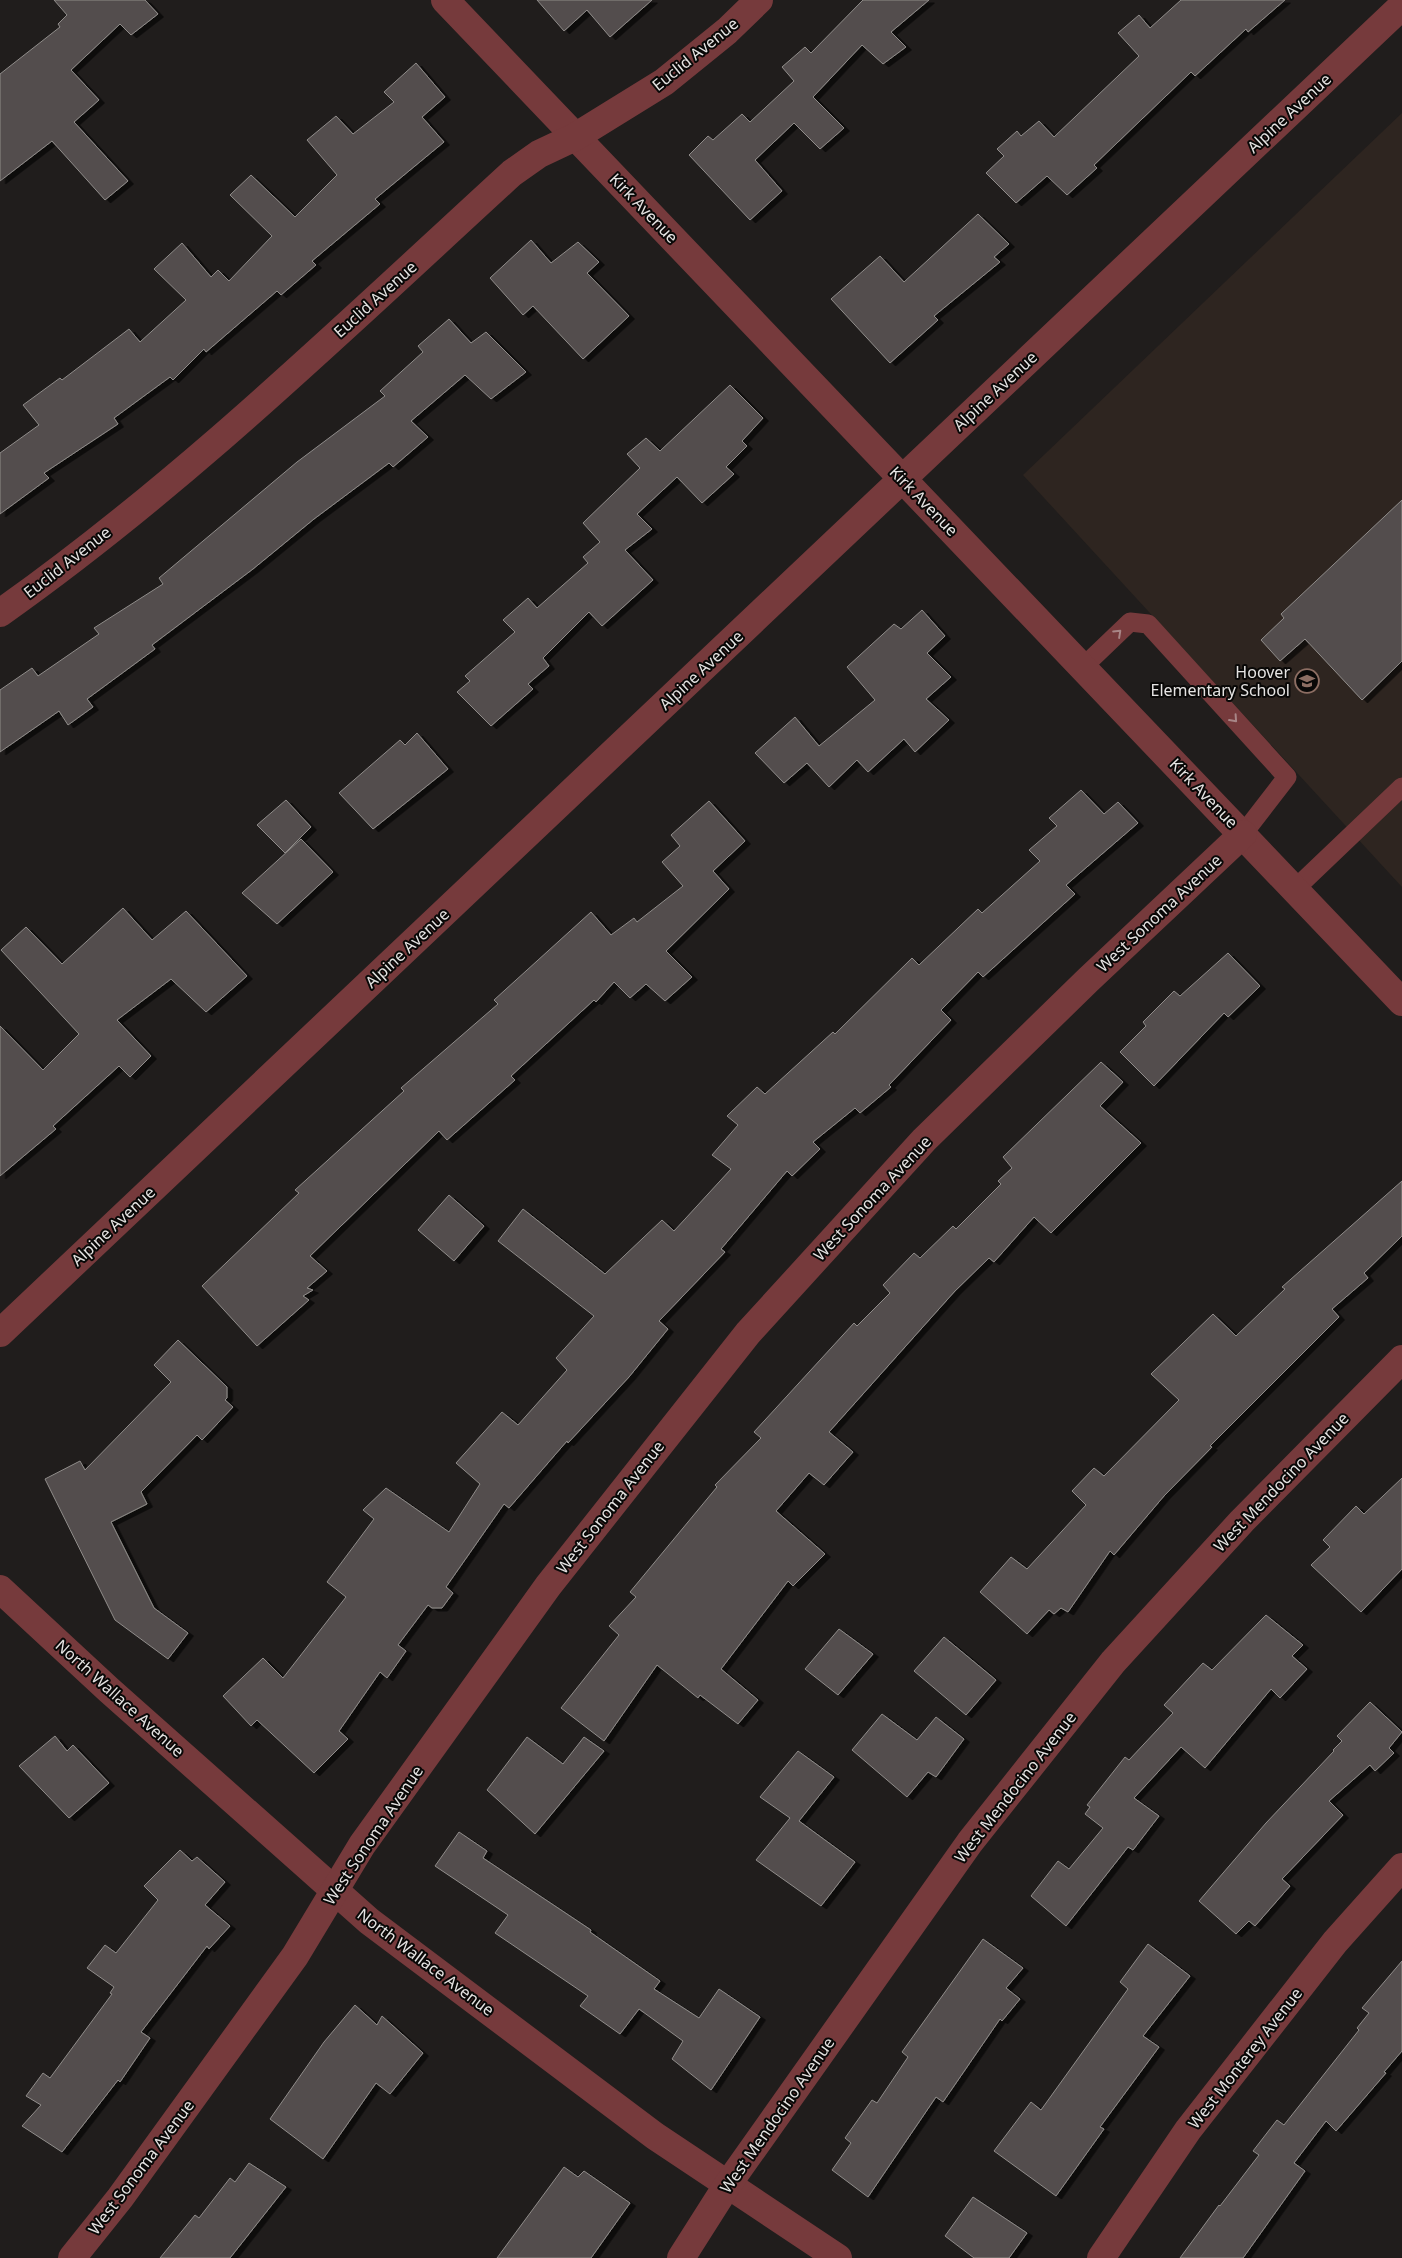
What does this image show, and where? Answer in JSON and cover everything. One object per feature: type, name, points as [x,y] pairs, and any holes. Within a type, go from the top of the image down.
[{"type":"street","name":"Kirk Avenue","points":[[445,0],[1402,1002]]},
{"type":"street","name":"Euclid Avenue","points":[[0,613],[142,504],[244,418],[512,173],[539,154],[575,137],[664,82],[727,31],[759,0]]},
{"type":"street","name":"Alpine Avenue","points":[[0,1333],[1402,6]]},
{"type":"street","name":"West Sonoma Avenue","points":[[72,2258],[120,2198],[289,1964],[336,1891],[362,1845],[548,1586],[748,1333],[924,1140],[1088,980],[1243,834]]},
{"type":"street","name":"West Mendocino Avenue","points":[[681,2258],[728,2184],[970,1842],[1113,1662],[1242,1521],[1402,1359]]},
{"type":"street","name":"North Wallace Avenue","points":[[0,1589],[109,1690],[369,1920],[655,2136],[838,2258]]},
{"type":"street","name":"West Monterey Avenue","points":[[1101,2258],[1188,2130],[1335,1942],[1402,1867]]},
{"type":"lane","points":[[1082,667],[1130,622],[1148,624],[1287,777],[1243,834]]},
{"type":"lane","points":[[1295,889],[1402,787]]},
{"type":"shaded area","name":"Hoover Elementary School","points":[[1402,113],[1402,887],[1023,475]]},
{"type":"building","points":[[54,0],[145,0],[158,14],[131,35],[120,24],[71,70],[99,100],[74,122],[128,181],[105,200],[52,141],[0,181],[0,74],[60,27],[58,24],[67,15]]},
{"type":"building","points":[[537,0],[652,0],[610,37],[587,10],[564,31]]},
{"type":"building","points":[[863,0],[929,0],[891,32],[906,47],[883,64],[862,45],[813,97],[844,128],[820,149],[794,123],[755,160],[782,191],[750,220],[689,155],[708,136],[713,140],[742,114],[750,122],[794,81],[782,67],[805,47],[811,53]]},
{"type":"building","points":[[1181,0],[1285,0],[1248,32],[1246,29],[1195,76],[1191,72],[1094,165],[1097,168],[1067,195],[1047,176],[1016,203],[986,173],[1004,156],[997,149],[1017,131],[1021,136],[1039,121],[1054,137],[1139,56],[1118,33],[1139,15],[1150,28]]},
{"type":"building","points":[[416,63],[445,97],[422,117],[444,142],[375,199],[380,204],[312,261],[316,265],[281,295],[277,291],[206,352],[204,349],[173,380],[170,377],[114,418],[118,424],[44,473],[49,478],[0,514],[0,453],[39,425],[23,405],[60,378],[62,380],[129,329],[140,342],[186,300],[154,269],[182,243],[211,277],[218,270],[229,281],[272,236],[230,195],[251,175],[295,217],[337,175],[307,140],[336,116],[353,134],[394,102],[384,92]]},
{"type":"building","points":[[978,214],[1009,244],[994,257],[1000,262],[934,316],[938,320],[890,363],[831,299],[880,256],[904,282]]},
{"type":"building","points":[[531,240],[551,263],[578,242],[599,262],[587,273],[629,316],[583,359],[533,306],[523,315],[490,278]]},
{"type":"building","points":[[449,319],[471,343],[486,332],[526,372],[491,399],[465,375],[411,421],[428,437],[393,467],[389,463],[152,645],[155,649],[87,699],[93,707],[68,725],[59,711],[0,752],[0,690],[32,668],[38,676],[99,634],[94,628],[163,584],[159,578],[297,462],[385,396],[380,391],[423,352],[418,346]]},
{"type":"building","points":[[730,385],[763,418],[742,441],[747,446],[726,467],[734,474],[702,503],[677,477],[637,514],[652,529],[625,550],[653,580],[602,626],[589,612],[543,658],[549,666],[528,684],[533,689],[491,726],[457,692],[470,681],[465,676],[515,632],[503,620],[528,598],[537,608],[588,563],[583,557],[600,542],[583,523],[640,468],[627,454],[646,438],[660,451]]},
{"type":"building","points":[[1402,500],[1402,661],[1362,700],[1305,639],[1280,661],[1261,640],[1284,618],[1281,614]]},
{"type":"building","points":[[922,610],[945,636],[927,653],[951,677],[926,699],[949,720],[915,752],[904,739],[868,772],[857,760],[829,787],[807,763],[784,783],[755,753],[795,717],[819,746],[875,700],[847,667],[894,624],[901,629]]},
{"type":"building","points":[[417,733],[448,769],[373,829],[339,793],[400,740],[405,745]]},
{"type":"building","points":[[1081,790],[1104,814],[1118,802],[1138,823],[1066,885],[1075,894],[983,977],[978,972],[941,1010],[951,1020],[889,1085],[891,1087],[860,1113],[855,1108],[813,1142],[820,1149],[792,1176],[787,1171],[721,1249],[725,1252],[659,1321],[668,1329],[629,1377],[568,1443],[567,1441],[509,1508],[504,1504],[446,1587],[453,1593],[442,1608],[432,1608],[428,1605],[398,1645],[406,1651],[387,1678],[380,1672],[339,1731],[348,1739],[314,1773],[257,1720],[251,1726],[223,1696],[263,1658],[283,1678],[346,1597],[327,1582],[374,1519],[363,1510],[386,1488],[449,1532],[480,1484],[456,1463],[502,1412],[518,1425],[567,1370],[556,1358],[594,1316],[498,1241],[523,1209],[605,1274],[662,1220],[674,1231],[731,1169],[712,1155],[738,1125],[727,1116],[757,1087],[765,1094],[833,1032],[835,1034],[912,958],[919,965],[978,909],[982,913],[1040,861],[1029,850],[1057,826],[1049,818]]},
{"type":"building","points":[[286,800],[311,827],[285,853],[257,825]]},
{"type":"building","points":[[709,801],[745,841],[713,871],[729,889],[666,951],[692,977],[665,1001],[646,984],[630,998],[614,982],[596,1002],[594,1000],[511,1076],[515,1080],[447,1140],[439,1131],[310,1256],[327,1271],[307,1288],[313,1290],[303,1296],[309,1300],[257,1346],[202,1286],[299,1193],[295,1190],[404,1091],[401,1088],[498,1004],[494,1000],[591,912],[611,935],[634,918],[637,922],[683,886],[662,862],[680,846],[671,835]]},
{"type":"building","points":[[301,839],[333,872],[277,924],[242,893]]},
{"type":"building","points":[[123,908],[152,940],[186,911],[247,976],[206,1012],[171,979],[117,1020],[151,1056],[130,1077],[119,1066],[53,1126],[56,1129],[0,1176],[0,1026],[43,1070],[79,1034],[1,950],[26,927],[62,964]]},
{"type":"building","points":[[1228,953],[1260,986],[1228,1017],[1224,1013],[1154,1086],[1120,1052],[1146,1026],[1143,1022],[1174,991],[1180,996]]},
{"type":"building","points":[[1101,1062],[1123,1082],[1100,1106],[1141,1143],[1051,1233],[1034,1217],[994,1262],[989,1258],[955,1291],[829,1432],[853,1452],[824,1485],[809,1473],[776,1511],[825,1554],[793,1586],[788,1581],[721,1669],[758,1700],[738,1724],[700,1695],[698,1698],[657,1665],[604,1741],[561,1708],[619,1635],[609,1626],[636,1597],[630,1592],[717,1487],[715,1485],[761,1438],[754,1432],[854,1323],[857,1326],[890,1293],[883,1285],[914,1253],[920,1258],[953,1226],[956,1229],[1001,1184],[998,1181],[1012,1168],[1003,1157]]},
{"type":"building","points":[[1402,1181],[1402,1236],[1364,1273],[1368,1278],[1332,1309],[1339,1317],[1210,1446],[1212,1447],[1164,1496],[1114,1555],[1110,1551],[1068,1612],[1061,1608],[1054,1614],[1049,1610],[1027,1634],[980,1592],[1011,1557],[1027,1569],[1086,1505],[1072,1491],[1094,1468],[1104,1476],[1179,1400],[1151,1374],[1213,1314],[1236,1336],[1285,1289],[1282,1287]]},
{"type":"building","points":[[449,1195],[484,1226],[454,1261],[418,1230]]},
{"type":"building","points":[[178,1340],[227,1387],[227,1398],[225,1400],[233,1407],[202,1440],[197,1435],[141,1492],[147,1504],[111,1522],[154,1608],[188,1633],[168,1659],[115,1620],[45,1479],[80,1461],[85,1470],[171,1382],[154,1365]]},
{"type":"building","points":[[1402,1478],[1402,1569],[1361,1612],[1311,1565],[1330,1547],[1323,1540],[1356,1506],[1364,1514]]},
{"type":"building","points":[[1266,1615],[1303,1645],[1292,1656],[1307,1669],[1280,1698],[1271,1689],[1205,1768],[1181,1747],[1134,1798],[1159,1816],[1133,1850],[1128,1847],[1066,1926],[1031,1896],[1058,1861],[1069,1869],[1103,1828],[1085,1814],[1090,1807],[1087,1805],[1125,1757],[1129,1760],[1173,1713],[1164,1705],[1203,1663],[1212,1670]]},
{"type":"building","points":[[839,1629],[873,1654],[838,1695],[805,1669]]},
{"type":"building","points":[[944,1637],[996,1680],[966,1715],[914,1671]]},
{"type":"building","points":[[1370,1702],[1402,1732],[1389,1748],[1394,1753],[1375,1771],[1370,1765],[1329,1801],[1343,1815],[1282,1879],[1290,1886],[1255,1926],[1249,1921],[1236,1934],[1199,1901],[1266,1823],[1334,1751],[1342,1741],[1337,1736]]},
{"type":"building","points":[[882,1714],[917,1740],[936,1717],[964,1739],[936,1777],[928,1772],[907,1797],[852,1750]]},
{"type":"building","points":[[55,1736],[67,1751],[73,1745],[109,1783],[69,1818],[19,1766]]},
{"type":"building","points":[[527,1737],[563,1764],[584,1737],[604,1751],[535,1834],[487,1790]]},
{"type":"building","points":[[798,1751],[834,1777],[799,1821],[855,1862],[821,1906],[756,1860],[790,1818],[760,1797]]},
{"type":"building","points":[[459,1832],[487,1851],[483,1858],[591,1930],[590,1932],[660,1981],[654,1989],[699,2018],[719,1989],[760,2017],[711,2090],[672,2059],[683,2041],[639,2009],[620,2034],[580,2006],[588,1996],[495,1933],[508,1915],[435,1866]]},
{"type":"building","points":[[180,1850],[192,1861],[197,1857],[225,1882],[205,1905],[230,1926],[209,1949],[207,1946],[141,2032],[150,2038],[120,2082],[118,2080],[62,2152],[22,2126],[41,2105],[26,2096],[43,2073],[50,2078],[112,1994],[110,1993],[114,1987],[87,1968],[105,1945],[116,1953],[158,1900],[144,1886]]},
{"type":"building","points":[[983,1939],[1023,1968],[1006,1988],[1020,1999],[1002,2021],[1000,2019],[943,2102],[936,2097],[868,2197],[832,2170],[851,2143],[845,2138],[872,2100],[877,2103],[908,2057],[902,2052]]},
{"type":"building","points":[[1148,1944],[1190,1976],[1143,2036],[1159,2047],[1100,2127],[1104,2129],[1056,2196],[994,2151],[1031,2102],[1041,2110],[1128,1989],[1120,1982]]},
{"type":"building","points":[[1402,1961],[1402,2051],[1384,2072],[1386,2073],[1336,2131],[1326,2121],[1294,2163],[1305,2171],[1243,2258],[1180,2258],[1259,2155],[1253,2151],[1277,2120],[1284,2125],[1359,2030],[1357,2028],[1369,2013],[1362,2008]]},
{"type":"building","points":[[355,2005],[377,2025],[382,2016],[423,2053],[390,2094],[376,2083],[323,2159],[270,2119],[324,2042]]},
{"type":"building","points":[[249,2163],[286,2187],[230,2258],[160,2258],[195,2215],[199,2218],[230,2178],[235,2182]]},
{"type":"building","points":[[564,2167],[578,2177],[584,2171],[630,2203],[591,2258],[497,2258]]},
{"type":"building","points":[[973,2197],[1027,2233],[1009,2258],[974,2258],[945,2236]]},
{"type":"place","name":"Hoover Elementary School","points":[[1307,681]]}]
